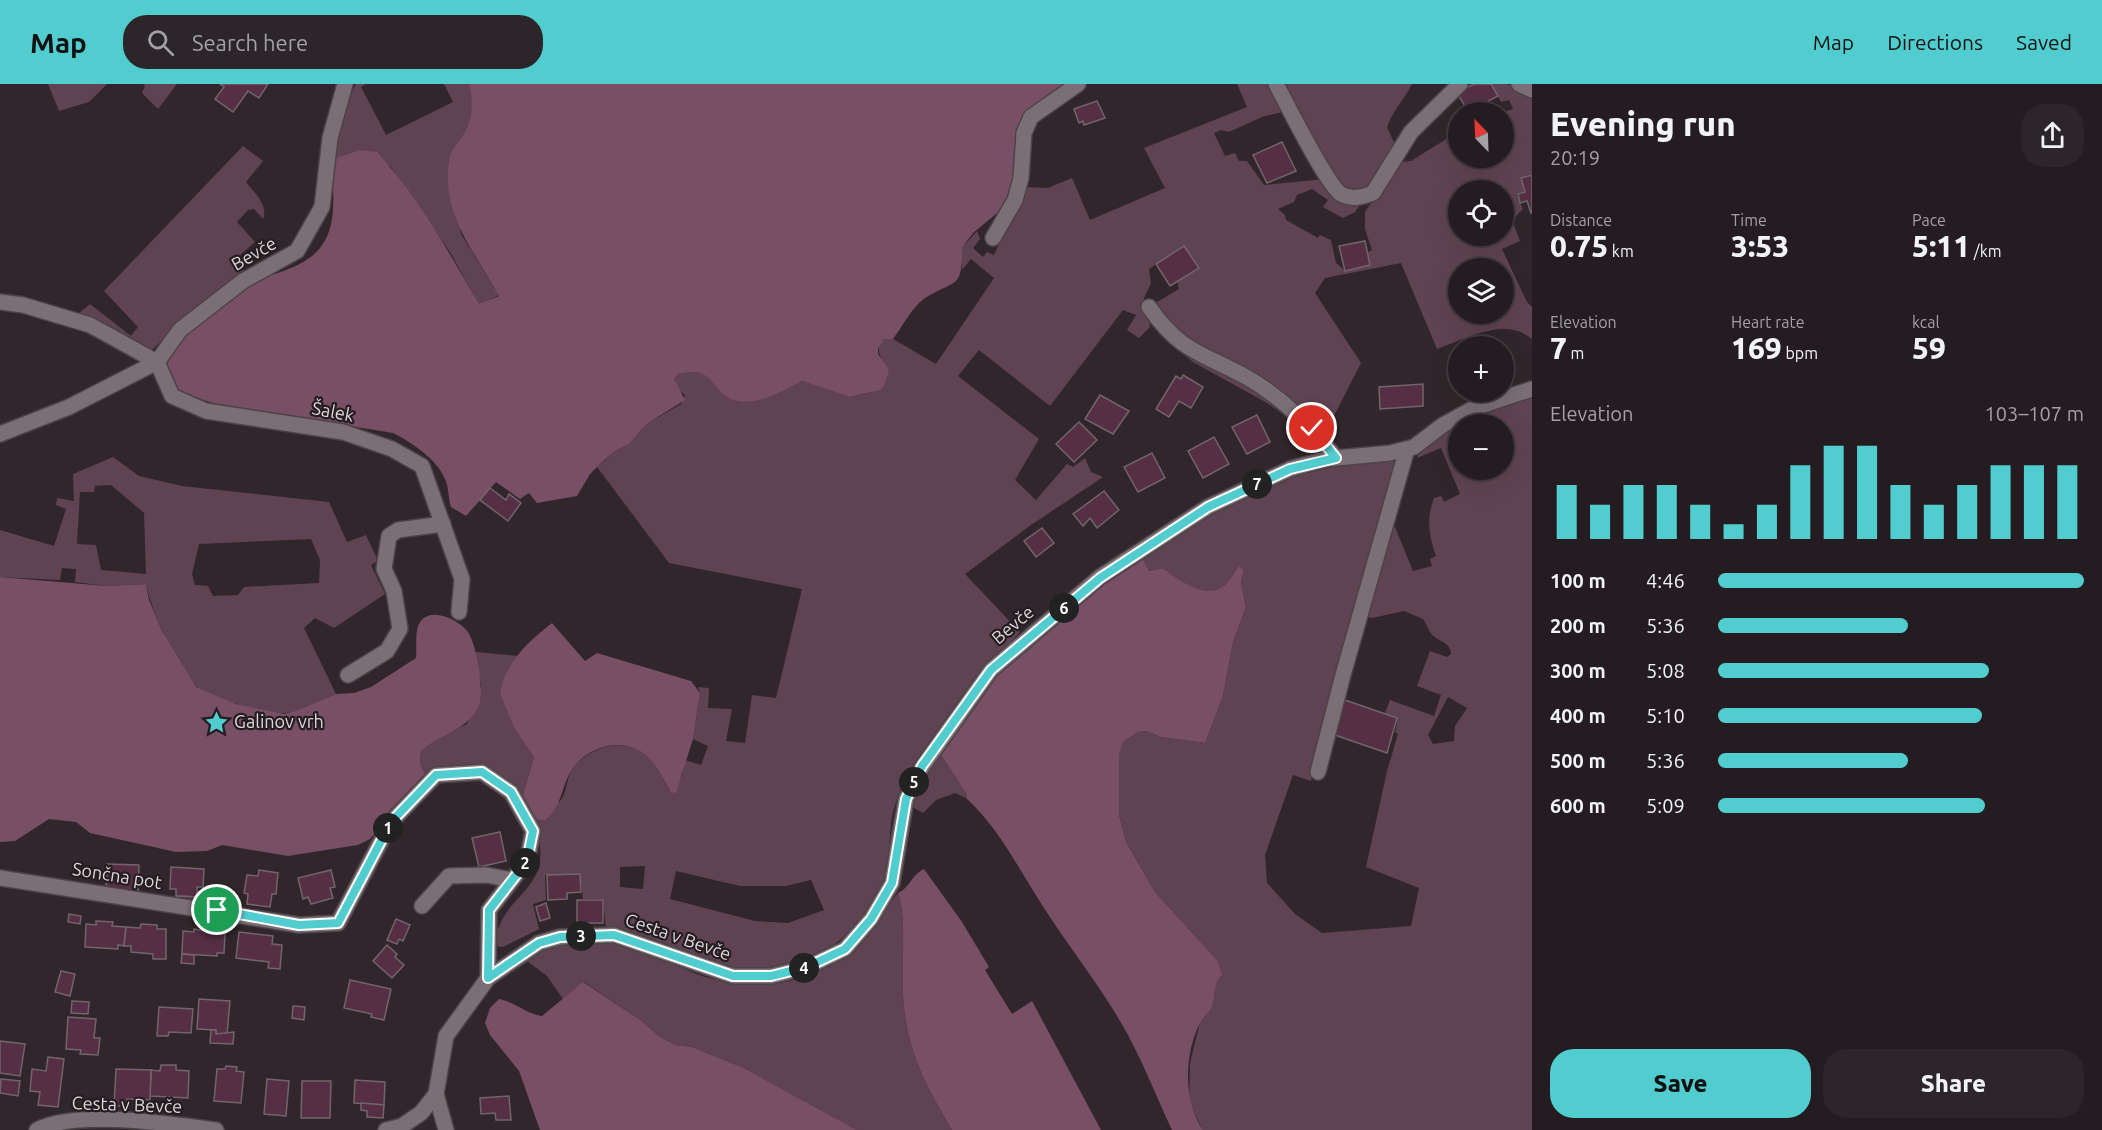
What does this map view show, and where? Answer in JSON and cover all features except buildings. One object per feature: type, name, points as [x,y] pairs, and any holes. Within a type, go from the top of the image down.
[{"type":"street","points":[[993,238],[1022,178],[1024,133],[1031,117],[1078,84]]},
{"type":"street","points":[[1276,84],[1325,175],[1339,193],[1351,198],[1373,194],[1411,132],[1460,84]]},
{"type":"street","points":[[1519,84],[1532,90]]},
{"type":"street","name":"Bevče","points":[[156,362],[180,330],[243,281],[297,251],[322,207],[330,138],[345,85]]},
{"type":"street","points":[[0,302],[23,305],[90,325],[156,362]]},
{"type":"street","points":[[1149,307],[1164,329],[1184,346],[1248,378],[1288,405],[1312,428],[1336,458]]},
{"type":"street","points":[[0,434],[69,407],[156,362]]},
{"type":"street","name":"Šalek","points":[[156,362],[172,396],[206,411],[342,432],[392,449],[422,466],[462,579],[459,612]]},
{"type":"street","name":"Bevče","points":[[871,919],[892,883],[906,799],[922,766],[991,670],[1100,578],[1208,507],[1290,469],[1336,458],[1390,453],[1407,449],[1474,408],[1532,389]]},
{"type":"street","points":[[1318,772],[1407,449]]},
{"type":"street","points":[[348,675],[387,651],[400,629],[394,591],[384,569],[389,536],[398,530],[442,524]]},
{"type":"street","name":"Sončna pot","points":[[0,878],[299,925],[329,926],[338,923],[391,822],[436,775],[482,772],[511,792],[533,831],[527,861],[489,910],[488,978]]},
{"type":"street","points":[[422,906],[449,876],[486,875],[512,880]]},
{"type":"street","name":"Cesta v Bevče","points":[[446,1130],[436,1094],[446,1036],[488,978],[539,943],[560,937],[614,935],[733,976],[771,976],[807,967],[845,949],[871,919]]},
{"type":"street","points":[[387,1130],[402,1126],[421,1113],[436,1094]]},
{"type":"street","name":"Cesta v Bevče","points":[[37,1130],[68,1120],[94,1119],[216,1130]]},
{"type":"shaded area","points":[[48,84],[107,84],[89,102],[59,111]]},
{"type":"shaded area","points":[[143,84],[177,84],[158,109],[142,93],[145,86]]},
{"type":"shaded area","points":[[356,84],[366,84],[361,87],[386,135],[453,102],[444,84],[469,84],[472,102],[470,121],[453,151],[450,163],[461,234],[499,295],[479,305],[450,252],[390,166],[359,150],[333,159],[348,98]]},
{"type":"shaded area","points":[[469,84],[1073,84],[1029,111],[1008,204],[973,233],[962,248],[961,271],[958,278],[955,282],[925,298],[912,311],[893,339],[884,339],[878,349],[878,354],[889,370],[884,386],[880,390],[850,397],[802,381],[765,398],[744,402],[726,396],[702,374],[688,372],[678,374],[674,379],[685,400],[648,423],[628,445],[615,451],[603,461],[590,474],[577,496],[537,503],[529,493],[520,499],[496,482],[466,516],[451,507],[446,482],[430,458],[393,433],[216,404],[176,391],[166,363],[172,346],[227,297],[243,286],[304,262],[320,248],[330,228],[332,216],[333,159],[359,150],[377,152],[392,170],[432,225],[479,304],[499,296],[461,230],[450,195],[448,176],[450,156],[466,131],[470,118]]},
{"type":"shaded area","points":[[1237,84],[1271,84],[1286,111],[1262,117],[1229,132],[1221,130],[1214,133],[1225,156],[1235,153],[1239,161],[1247,161],[1264,185],[1324,179],[1362,202],[1355,212],[1343,218],[1323,207],[1328,200],[1312,189],[1297,195],[1294,202],[1278,209],[1285,215],[1286,220],[1318,238],[1320,235],[1331,240],[1336,263],[1343,269],[1368,264],[1366,253],[1372,250],[1365,229],[1365,212],[1400,159],[1402,162],[1411,161],[1448,138],[1448,168],[1514,168],[1514,102],[1509,100],[1501,102],[1491,84],[1506,84],[1532,92],[1532,174],[1521,178],[1524,191],[1517,195],[1523,209],[1514,218],[1514,180],[1448,180],[1448,246],[1509,246],[1502,249],[1506,258],[1448,258],[1448,324],[1514,324],[1514,274],[1527,302],[1532,307],[1532,339],[1521,332],[1498,329],[1470,336],[1448,336],[1448,345],[1437,349],[1401,263],[1325,278],[1315,293],[1361,363],[1321,441],[1267,403],[1193,362],[1178,350],[1164,333],[1152,305],[1179,289],[1177,281],[1197,265],[1184,246],[1149,269],[1151,283],[1144,298],[1150,327],[1139,338],[1127,330],[1136,315],[1123,310],[1050,406],[979,350],[958,376],[1039,439],[1015,480],[1036,500],[1067,464],[1073,467],[1085,458],[1091,472],[1103,477],[1031,525],[965,574],[1020,632],[988,666],[902,787],[892,817],[888,866],[871,905],[857,923],[824,952],[804,961],[783,968],[736,969],[679,952],[635,935],[606,930],[603,899],[583,899],[580,875],[545,875],[546,900],[533,904],[539,929],[503,947],[494,946],[499,927],[507,912],[527,889],[540,863],[540,844],[533,819],[560,801],[571,771],[581,760],[609,746],[629,746],[648,756],[670,791],[682,776],[685,760],[701,765],[708,746],[693,739],[700,693],[698,687],[709,688],[708,708],[732,709],[726,741],[745,743],[752,695],[776,698],[802,589],[669,563],[597,467],[615,451],[628,445],[648,423],[681,404],[685,395],[677,389],[674,379],[678,374],[698,372],[715,382],[795,384],[802,381],[850,397],[872,392],[888,370],[879,351],[884,339],[893,339],[936,364],[994,278],[971,259],[962,270],[962,248],[977,231],[980,239],[973,248],[983,257],[987,252],[994,255],[1025,187],[1048,188],[1072,178],[1090,220],[1165,188],[1144,148],[1247,107]],"holes":[[[645,866],[643,889],[620,887],[620,867]],[[676,871],[740,886],[786,886],[811,880],[824,910],[788,923],[755,921],[670,899]]]},
{"type":"shaded area","points":[[1280,84],[1412,84],[1387,127],[1396,147],[1377,183],[1352,195],[1330,174],[1324,157]]},
{"type":"shaded area","points":[[243,146],[263,161],[246,182],[260,199],[264,209],[263,219],[254,209],[248,210],[237,222],[255,242],[238,257],[244,272],[213,293],[153,349],[149,350],[78,314],[90,304],[131,336],[138,327],[104,291]]},
{"type":"shaded area","points":[[1514,225],[1520,241],[1514,244]]},
{"type":"shaded area","points":[[1532,393],[1532,1130],[1203,1130],[1189,1103],[1190,1063],[1200,1022],[1210,1011],[1217,960],[1155,892],[1126,842],[1119,815],[1119,753],[1123,742],[1138,732],[1146,731],[1161,737],[1205,743],[1223,696],[1233,642],[1246,607],[1241,583],[1244,570],[1237,567],[1220,589],[1203,590],[1185,584],[1163,568],[1149,571],[1142,557],[1226,506],[1307,469],[1392,458],[1395,464],[1393,479],[1311,781],[1293,775],[1265,855],[1267,883],[1295,914],[1322,933],[1411,926],[1419,888],[1366,867],[1387,771],[1398,734],[1395,732],[1397,722],[1383,718],[1390,700],[1434,716],[1441,695],[1417,686],[1430,651],[1447,657],[1451,654],[1446,644],[1432,635],[1423,619],[1404,611],[1372,618],[1366,616],[1389,529],[1395,527],[1413,571],[1432,566],[1430,559],[1436,556],[1429,520],[1434,498],[1441,496],[1444,502],[1460,494],[1454,480],[1514,480],[1514,414],[1476,414],[1507,402],[1514,402],[1514,400]],"holes":[[[1448,697],[1467,708],[1455,726],[1454,741],[1433,744],[1428,735]]]},
{"type":"shaded area","points":[[1448,427],[1448,465],[1441,448],[1417,458],[1424,446]]},
{"type":"shaded area","points":[[113,457],[139,476],[182,486],[329,502],[347,542],[366,535],[378,561],[371,565],[385,594],[334,628],[315,618],[304,628],[336,694],[305,708],[285,713],[253,709],[226,701],[197,687],[181,668],[159,623],[146,584],[107,586],[75,582],[76,569],[62,568],[60,580],[0,577],[0,530],[54,546],[66,509],[56,505],[57,498],[74,501],[73,474]],"holes":[[[111,485],[144,513],[146,574],[101,570],[96,545],[77,544],[80,492],[94,492],[95,486]],[[311,539],[320,560],[319,583],[244,587],[238,595],[213,596],[208,586],[195,585],[192,574],[199,544]]]},
{"type":"shaded area","points":[[1142,557],[1149,571],[1163,568],[1194,588],[1203,590],[1220,589],[1238,566],[1244,570],[1241,583],[1246,607],[1233,642],[1223,696],[1205,743],[1161,737],[1146,731],[1138,732],[1123,742],[1119,754],[1119,815],[1126,842],[1155,892],[1217,960],[1222,974],[1216,985],[1211,1008],[1195,1035],[1189,1063],[1189,1092],[1196,1119],[1203,1130],[1172,1130],[1140,1058],[1118,1018],[998,835],[966,798],[967,795],[940,753],[992,676],[1097,588]]},
{"type":"shaded area","points":[[0,577],[107,586],[146,584],[149,600],[163,633],[196,687],[236,704],[284,714],[336,694],[354,693],[371,687],[416,658],[417,629],[422,619],[435,615],[443,616],[457,622],[471,638],[479,670],[480,701],[478,708],[467,722],[421,751],[420,763],[430,784],[403,800],[370,839],[358,845],[288,856],[222,845],[207,851],[176,852],[90,833],[76,822],[49,819],[15,841],[0,842]]},
{"type":"shaded area","points":[[552,623],[585,661],[597,653],[691,681],[700,693],[693,739],[676,793],[671,792],[647,756],[629,746],[608,746],[580,760],[569,775],[559,802],[551,814],[545,820],[533,819],[521,802],[534,757],[514,727],[500,694],[502,683],[512,663],[526,645]]},
{"type":"shaded area","points":[[475,652],[518,656],[508,669],[500,694],[534,757],[521,802],[487,783],[469,779],[430,784],[420,763],[421,751],[432,740],[467,724],[481,686]]},
{"type":"shaded area","points":[[940,753],[967,795],[966,798],[955,793],[936,800],[923,813],[909,805],[918,785]]},
{"type":"shaded area","points":[[924,869],[962,922],[989,967],[985,970],[1012,1014],[1032,1001],[1101,1130],[952,1130],[918,1065],[905,1013],[903,928],[898,893]]},
{"type":"shaded area","points":[[898,893],[903,928],[903,993],[908,1031],[925,1081],[952,1130],[857,1130],[744,1068],[692,1047],[676,1045],[660,1037],[642,1021],[584,982],[563,999],[547,976],[523,958],[567,942],[615,941],[646,950],[710,978],[779,983],[805,976],[836,958],[864,933]]},
{"type":"shaded area","points":[[583,982],[642,1021],[660,1037],[676,1045],[692,1047],[744,1068],[857,1130],[540,1130],[519,1071],[490,1035],[485,1023],[490,1008],[499,999],[542,1016]]},
{"type":"place","name":"Galinov vrh","points":[[216,722]]},
{"type":"route","points":[[217,910],[299,925],[329,926],[338,923],[391,822],[436,775],[482,772],[511,792],[533,831],[527,861],[489,910],[488,978],[539,943],[560,937],[614,935],[733,976],[771,976],[807,967],[845,949],[871,919],[892,883],[906,799],[922,766],[991,670],[1100,578],[1208,507],[1290,469],[1336,458],[1312,428]]}]
